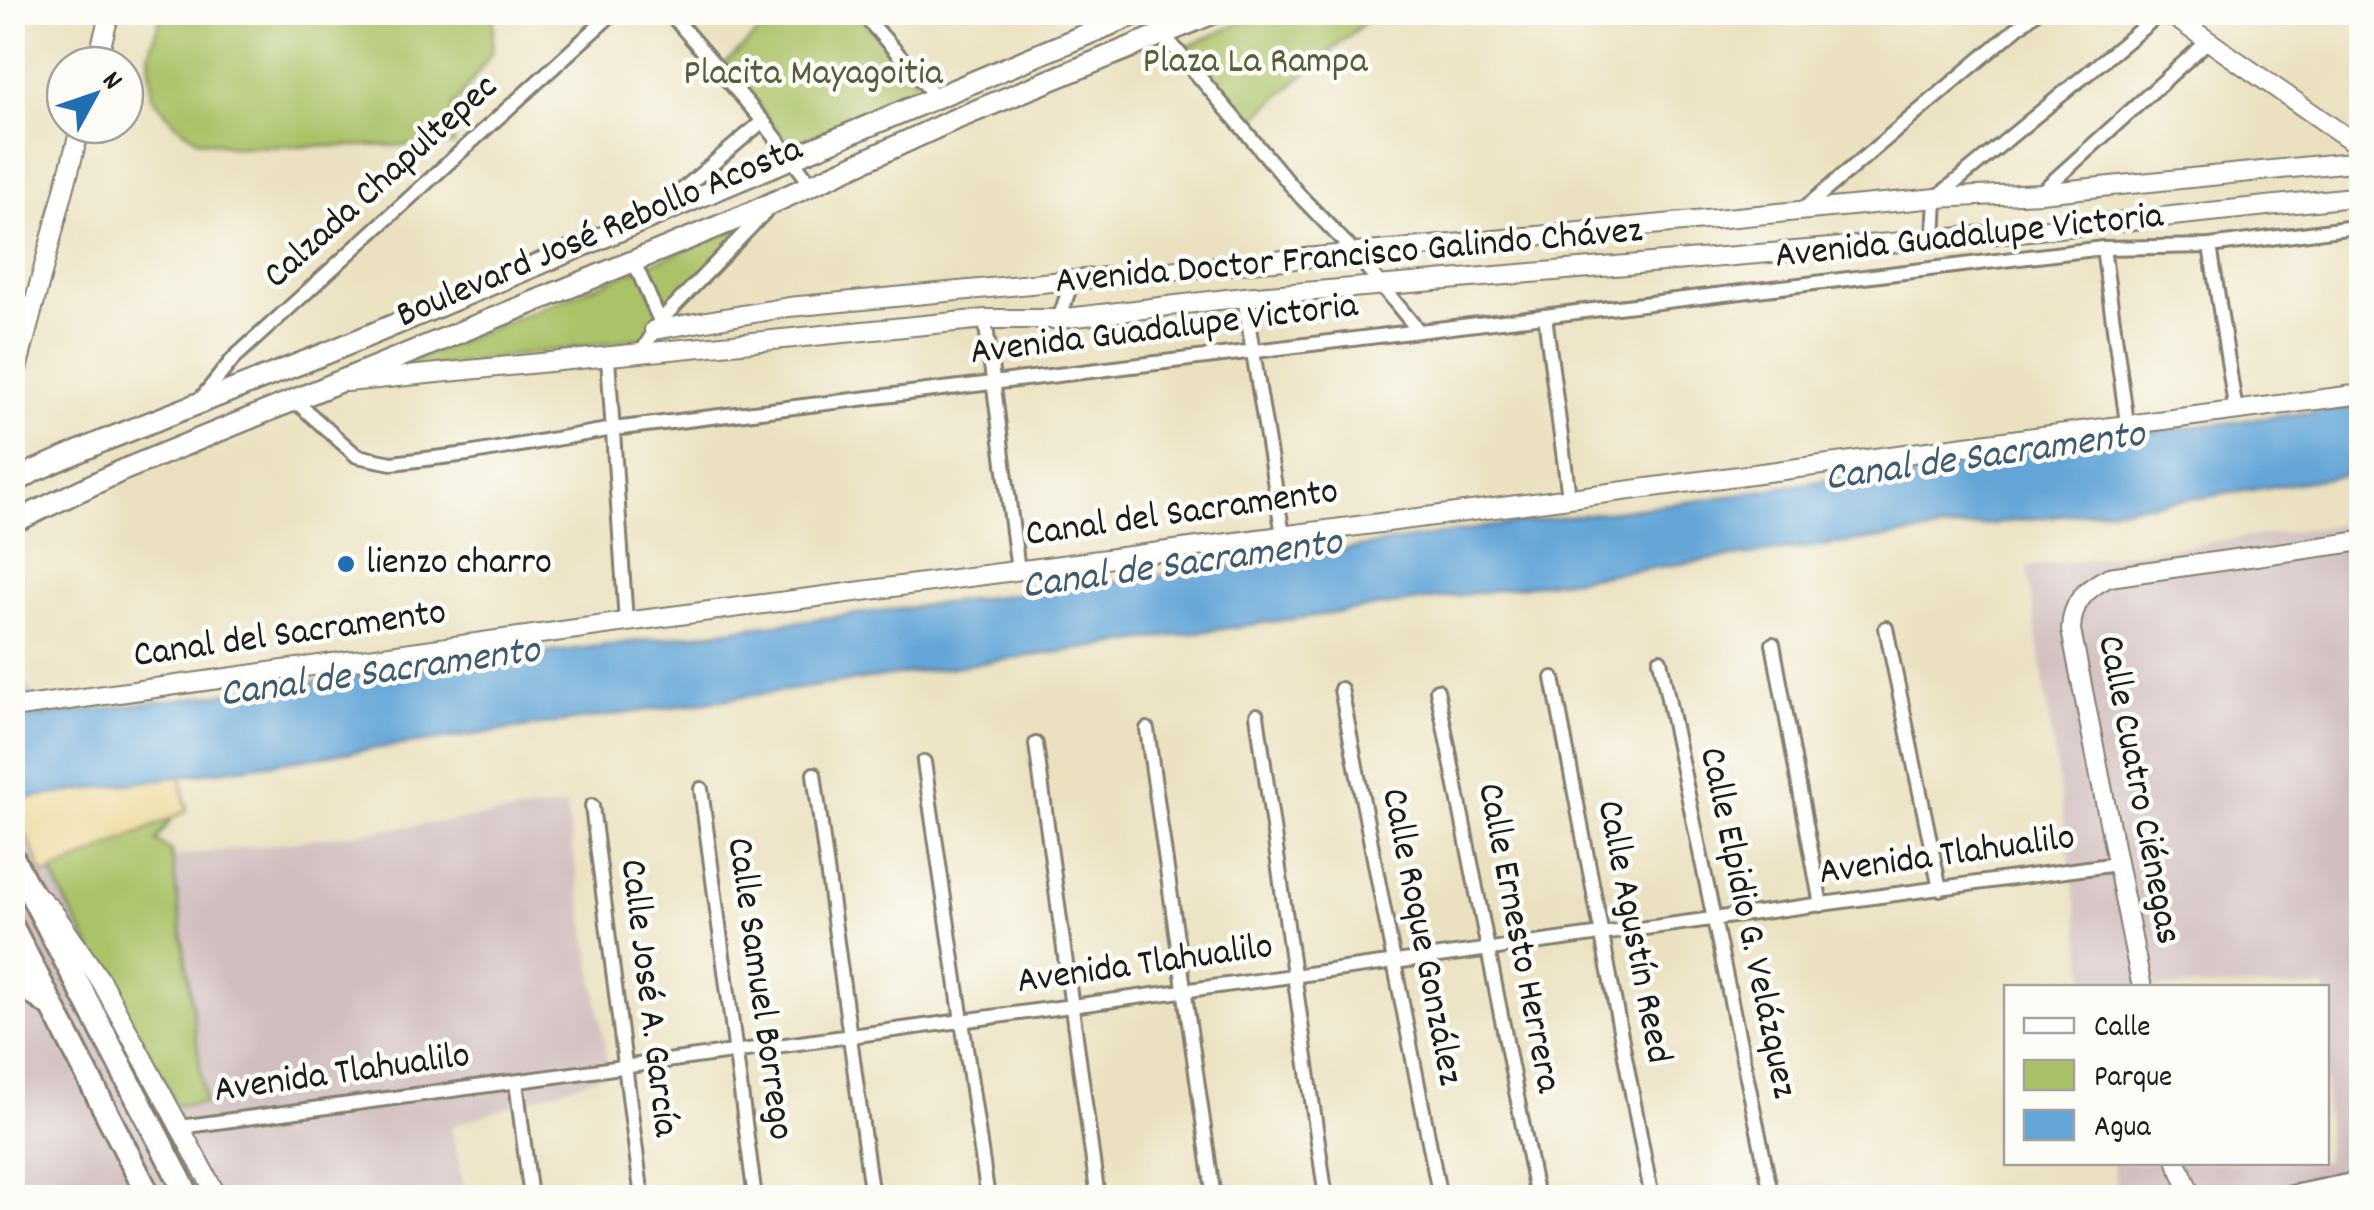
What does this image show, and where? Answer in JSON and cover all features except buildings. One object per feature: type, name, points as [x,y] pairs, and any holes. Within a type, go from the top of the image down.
[{"type":"highway","points":[[12,858],[189,1198]]},
{"type":"highway","points":[[12,928],[150,1198]]},
{"type":"highway","points":[[12,972],[54,1008]]},
{"type":"main road","name":"Boulevard José Rebollo Acosta","points":[[12,523],[120,472],[634,262],[1216,12]]},
{"type":"main road","name":"Boulevard José Rebollo Acosta","points":[[12,485],[34,470],[103,441],[327,353],[1140,13]]},
{"type":"main road","points":[[1032,88],[1051,72],[1129,37],[1140,13]]},
{"type":"main road","points":[[103,441],[120,472]]},
{"type":"main road","points":[[2284,1198],[2362,1182]]},
{"type":"street","points":[[101,45],[110,12]]},
{"type":"street","name":"Calzada Chapultepec","points":[[197,403],[233,360],[614,12]]},
{"type":"street","points":[[669,12],[811,184]]},
{"type":"street","points":[[861,12],[937,98]]},
{"type":"street","points":[[1801,211],[2036,12]]},
{"type":"street","points":[[1934,240],[1936,198],[2165,12],[2362,148]]},
{"type":"street","points":[[1164,34],[1301,197],[1356,253],[1417,329]]},
{"type":"street","points":[[2040,193],[2208,41]]},
{"type":"street","points":[[648,218],[762,120]]},
{"type":"street","points":[[12,388],[76,145]]},
{"type":"street","name":"Avenida Doctor Francisco Galindo Chávez","points":[[657,325],[789,307],[2362,161]]},
{"type":"street","name":"Avenida Doctor Francisco Galindo Chávez","points":[[342,382],[985,319],[1059,319],[1244,296],[1934,240],[2362,196]]},
{"type":"street","points":[[640,354],[657,325],[774,203]]},
{"type":"street","name":"Avenida Guadalupe Victoria","points":[[294,400],[357,456],[392,463],[613,429],[1417,329],[2103,248],[2210,246],[2362,226]]},
{"type":"street","points":[[2210,246],[2236,412]]},
{"type":"street","points":[[2103,248],[2127,422]]},
{"type":"street","points":[[634,262],[657,325]]},
{"type":"street","points":[[1059,319],[1072,281]]},
{"type":"street","points":[[1244,296],[1283,535]]},
{"type":"street","points":[[1546,316],[1570,496]]},
{"type":"street","points":[[985,319],[1018,570]]},
{"type":"street","points":[[608,358],[626,622]]},
{"type":"street","name":"Canal del Sacramento","points":[[12,708],[626,622],[2362,394]]},
{"type":"street","name":"Calle Cuatro Ciénegas","points":[[2141,985],[2071,630],[2072,614],[2084,592],[2122,574],[2362,542]]},
{"type":"street","points":[[1886,628],[1940,889]]},
{"type":"street","points":[[1773,644],[1822,905]]},
{"type":"street","name":"Calle Elpidio G. Velázquez","points":[[1660,660],[1772,1198]]},
{"type":"street","name":"Calle Agustín Reed","points":[[1552,678],[1652,1198]]},
{"type":"street","name":"Calle Roque González","points":[[1340,689],[1440,1198]]},
{"type":"street","name":"Calle Ernesto Herrera","points":[[1437,690],[1537,1198]]},
{"type":"street","points":[[1257,714],[1326,1198]]},
{"type":"street","points":[[1147,729],[1214,1198]]},
{"type":"street","points":[[1036,744],[1098,1198]]},
{"type":"street","points":[[924,762],[988,1198]]},
{"type":"street","points":[[814,774],[872,1198]]},
{"type":"street","name":"Calle Samuel Borrego","points":[[701,789],[756,1198]]},
{"type":"street","name":"Calle José A. García","points":[[592,806],[642,1198]]},
{"type":"street","name":"Avenida Tlahualilo","points":[[180,1128],[2118,864]]},
{"type":"street","points":[[26,884],[53,911],[94,970],[218,1198]]},
{"type":"street","points":[[516,1082],[531,1198]]},
{"type":"street","points":[[2174,1198],[2178,1167]]},
{"type":"street","points":[[2178,1167],[2192,1198]]},
{"type":"shaded area","points":[[2361,522],[2361,1197],[2118,1197],[2113,1165],[2329,1165],[2329,985],[2088,985],[2027,567]]},
{"type":"shaded area","points":[[12,664],[157,859],[566,806],[609,1073],[451,1126],[466,1197],[13,1197]]},
{"type":"green space","name":"Plaza La Rampa","points":[[1265,12],[1375,13],[1250,122],[1186,47]]},
{"type":"green space","points":[[162,13],[494,13],[492,52],[453,108],[454,145],[234,147],[197,139],[175,123],[152,96],[149,54]]},
{"type":"green space","name":"Placita Mayagoitia","points":[[780,13],[858,13],[932,98],[796,153],[723,65]]},
{"type":"green space","points":[[749,224],[645,338],[375,375]]},
{"type":"green space","points":[[177,811],[156,841],[171,850],[205,1103],[177,1106],[68,906],[26,819]]},
{"type":"sand","points":[[36,712],[177,756],[187,811],[44,876],[13,805],[12,715]]},
{"type":"water","name":"Canal de Sacramento","points":[[2361,406],[2361,473],[2212,496],[1709,560],[13,800],[13,720],[1269,562],[1485,527],[1702,500],[2043,445]]},
{"type":"place","name":"lienzo charro","points":[[346,564]]}]
